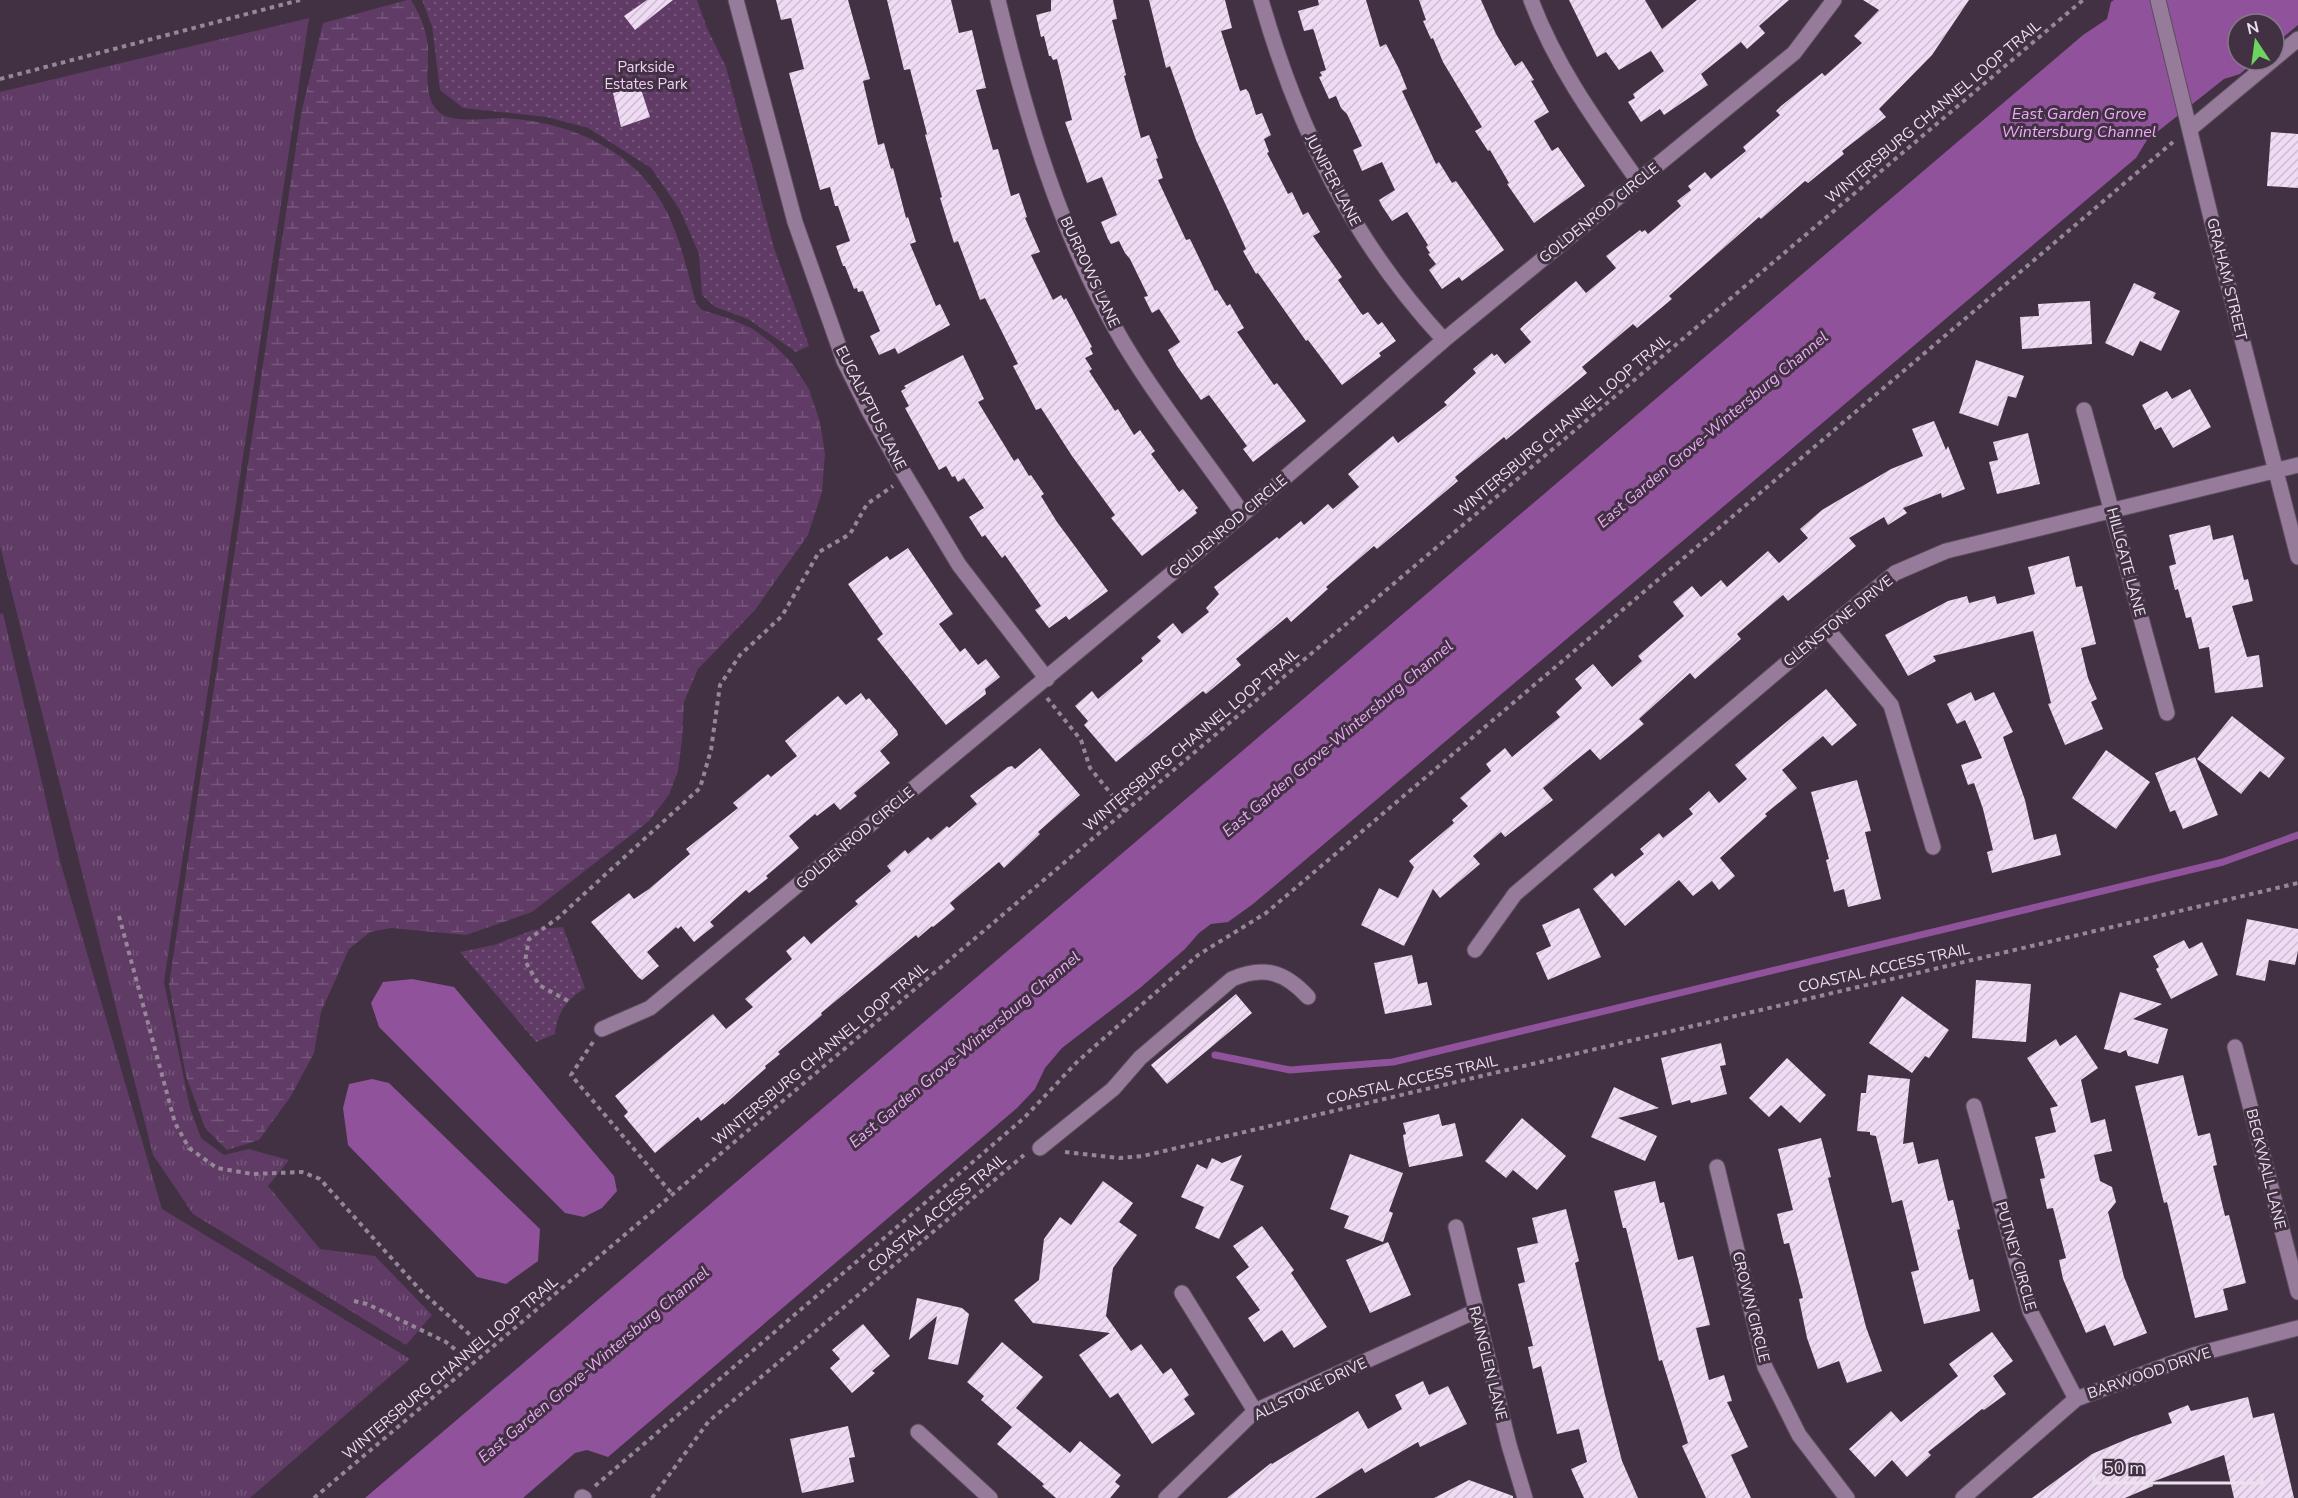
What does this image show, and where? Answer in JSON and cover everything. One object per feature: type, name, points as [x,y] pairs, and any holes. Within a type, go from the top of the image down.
[{"type":"street","name":"EUCALYPTUS LANE","points":[[736,0],[795,222],[815,285],[844,361],[868,409],[959,565],[1042,682]]},
{"type":"street","name":"BURROWS LANE","points":[[998,0],[1038,150],[1070,234],[1122,339],[1148,381],[1243,514]]},
{"type":"street","name":"JUNIPER LANE","points":[[1261,0],[1296,108],[1346,210],[1416,310],[1444,340]]},
{"type":"street","points":[[1530,0],[1560,65],[1638,181]]},
{"type":"street","name":"GOLDENROD CIRCLE","points":[[602,1029],[650,1008],[1042,682],[1243,514],[1444,340],[1794,53],[1834,0]]},
{"type":"street","name":"GRAHAM STREET","points":[[2158,0],[2298,557]]},
{"type":"street","points":[[2190,129],[2298,39]]},
{"type":"street","name":"HILLGATE LANE","points":[[2084,410],[2167,713]]},
{"type":"street","name":"GLENSTONE DRIVE","points":[[1475,950],[1515,894],[1895,573],[1946,551],[2298,465]]},
{"type":"street","points":[[1827,629],[1891,705],[1933,847]]},
{"type":"street","points":[[1040,1148],[1113,1089],[1140,1058],[1232,979],[1248,972],[1281,975],[1308,997]]},
{"type":"street","name":"BECKWALL LANE","points":[[2235,1047],[2298,1292]]},
{"type":"street","name":"PUTNEY CIRCLE","points":[[1974,1106],[2030,1311],[2076,1399]]},
{"type":"street","name":"CROWN CIRCLE","points":[[1717,1167],[1765,1366],[1799,1435],[1847,1498]]},
{"type":"street","name":"RAINGLEN LANE","points":[[1456,1227],[1509,1445],[1525,1498]]},
{"type":"street","points":[[1182,1293],[1255,1412]]},
{"type":"street","name":"ALLSTONE DRIVE","points":[[1166,1498],[1255,1412],[1476,1311]]},
{"type":"street","name":"BARWOOD DRIVE","points":[[1963,1498],[2076,1399],[2194,1355],[2298,1328]]},
{"type":"street","points":[[918,1432],[990,1498]]},
{"type":"path","points":[[0,79],[300,0]]},
{"type":"path","name":"WINTERSBURG CHANNEL LOOP TRAIL","points":[[314,1498],[2083,0]]},
{"type":"path","points":[[583,1497],[1024,1118],[1077,1062],[1198,955],[1266,913],[2190,129]]},
{"type":"path","points":[[568,1001],[539,985],[525,961],[528,939],[559,917],[700,788],[711,750],[720,685],[740,654],[782,616],[819,552],[850,534],[867,504],[883,491],[907,478]]},
{"type":"path","points":[[1042,682],[1081,740],[1089,768],[1125,811]]},
{"type":"path","name":"COASTAL ACCESS TRAIL","points":[[652,1498],[709,1421],[1028,1152],[1040,1148],[1119,1158],[1143,1156],[2298,883]]},
{"type":"path","points":[[119,916],[175,1123],[189,1148],[217,1168],[253,1174],[303,1172],[320,1179],[422,1292],[488,1351]]},
{"type":"path","points":[[602,1029],[571,1075],[673,1195]]},
{"type":"path","points":[[354,1301],[367,1304],[446,1342],[473,1364]]},
{"type":"green space","points":[[411,0],[424,28],[428,47],[428,90],[439,112],[445,116],[461,119],[506,118],[530,121],[578,133],[600,144],[639,172],[667,212],[684,257],[696,303],[702,310],[753,329],[773,344],[792,363],[809,389],[820,422],[825,454],[822,492],[808,535],[755,610],[698,669],[684,702],[678,771],[669,795],[649,821],[532,912],[466,935],[391,928],[370,932],[349,949],[321,1012],[314,1053],[291,1096],[259,1140],[227,1150],[205,1128],[186,1076],[169,985],[301,114],[323,23]]},
{"type":"green space","name":"Parkside Estates Park","points":[[422,0],[697,0],[707,28],[726,67],[774,248],[809,346],[796,352],[748,319],[715,307],[702,295],[699,254],[680,210],[651,168],[588,128],[547,117],[463,108],[440,90],[432,26]]},
{"type":"green space","points":[[309,18],[164,982],[190,1108],[201,1138],[224,1155],[249,1149],[289,1160],[268,1186],[320,1249],[375,1256],[432,1315],[406,1345],[193,1214],[153,1155],[0,546],[0,92]]},
{"type":"green space","points":[[3,613],[60,861],[162,1209],[410,1359],[250,1498],[0,1498],[0,614]]},
{"type":"green space","points":[[563,927],[585,988],[564,1007],[558,1019],[555,1034],[536,1042],[460,952],[494,945],[533,930]]},
{"type":"water","name":"East Garden Grove Wintersburg Channel","points":[[2114,0],[2298,0],[2298,25],[2286,35],[2286,12],[2226,12],[2226,72],[2242,72],[2224,79],[2147,140],[2136,158],[1253,904],[1228,922],[1211,924],[1199,933],[1185,949],[1140,988],[1062,1048],[1045,1068],[1035,1089],[1017,1108],[608,1457],[587,1450],[575,1453],[523,1498],[365,1498],[2083,35],[2107,19],[2111,2]]},
{"type":"water","points":[[412,979],[454,987],[614,1176],[617,1191],[602,1208],[584,1217],[565,1213],[379,1027],[371,1003],[383,982]]},
{"type":"water","points":[[372,1079],[389,1083],[540,1229],[538,1261],[506,1284],[477,1277],[348,1145],[343,1108],[349,1084]]},
{"type":"building","points":[[647,0],[673,0],[635,30],[624,16]]},
{"type":"building","points":[[776,0],[848,0],[870,79],[863,81],[878,145],[884,143],[891,169],[893,168],[906,218],[908,217],[916,242],[910,244],[936,306],[940,304],[950,325],[898,354],[895,348],[879,355],[870,336],[880,331],[863,291],[858,292],[857,288],[854,289],[836,246],[850,241],[838,206],[835,206],[830,187],[820,190],[789,73],[804,69],[791,18],[781,20]]},
{"type":"building","points":[[887,0],[951,0],[959,33],[972,30],[986,88],[976,90],[993,150],[998,149],[1011,196],[1019,193],[1027,217],[1025,218],[1040,252],[1031,255],[1053,300],[1061,295],[1064,300],[1066,298],[1092,347],[1090,348],[1093,354],[1085,358],[1092,369],[1089,371],[1115,411],[1118,409],[1134,435],[1140,430],[1155,451],[1151,454],[1179,492],[1183,489],[1198,508],[1195,510],[1197,513],[1142,556],[1111,518],[1115,515],[1072,456],[1041,408],[1036,410],[1013,366],[1018,364],[985,298],[980,300],[958,241],[954,243],[940,198],[942,197],[910,69],[904,70]]},
{"type":"building","points":[[1051,0],[1113,0],[1117,19],[1112,20],[1126,75],[1124,76],[1141,138],[1149,135],[1158,158],[1156,159],[1163,178],[1158,180],[1186,240],[1190,239],[1215,291],[1217,290],[1227,306],[1230,304],[1244,328],[1237,332],[1274,385],[1277,383],[1306,421],[1253,462],[1243,449],[1247,446],[1209,395],[1201,400],[1177,366],[1168,350],[1180,342],[1159,309],[1152,313],[1144,297],[1148,296],[1119,241],[1111,244],[1108,239],[1101,222],[1117,215],[1102,177],[1087,183],[1065,122],[1072,120],[1057,59],[1053,60],[1049,56],[1044,36],[1041,37],[1036,15],[1051,11]]},
{"type":"building","points":[[1149,0],[1225,0],[1232,28],[1221,31],[1240,91],[1246,89],[1249,93],[1256,115],[1262,113],[1271,135],[1264,139],[1269,152],[1267,153],[1288,194],[1292,192],[1303,215],[1308,212],[1320,232],[1313,236],[1342,277],[1338,280],[1361,313],[1363,315],[1368,312],[1378,325],[1382,322],[1396,341],[1379,353],[1381,356],[1342,385],[1308,340],[1306,341],[1258,273],[1256,274],[1243,251],[1246,249],[1196,140],[1170,66],[1166,68]]},
{"type":"building","points":[[1318,0],[1366,0],[1380,47],[1386,44],[1399,69],[1407,89],[1402,91],[1436,164],[1439,162],[1452,183],[1456,181],[1504,250],[1462,281],[1459,277],[1442,289],[1429,270],[1436,264],[1428,254],[1430,253],[1426,247],[1428,245],[1407,212],[1392,221],[1379,200],[1395,190],[1382,162],[1362,171],[1353,150],[1362,146],[1336,96],[1329,99],[1319,77],[1322,76],[1320,72],[1326,70],[1314,31],[1313,29],[1304,31],[1298,11],[1319,5]]},
{"type":"building","points":[[1419,0],[1481,0],[1496,34],[1515,66],[1522,61],[1534,80],[1531,81],[1549,112],[1534,121],[1552,151],[1558,147],[1585,186],[1534,223],[1507,184],[1509,183],[1490,150],[1488,151],[1475,131],[1482,127],[1443,62],[1433,38],[1431,39],[1423,21],[1426,20]]},
{"type":"building","points":[[1569,0],[1645,0],[1662,29],[1697,0],[1789,0],[1759,26],[1765,33],[1747,49],[1741,42],[1701,74],[1708,85],[1664,115],[1660,109],[1641,122],[1628,102],[1635,98],[1633,94],[1664,71],[1651,51],[1619,70],[1606,52],[1597,57]]},
{"type":"building","points":[[1863,0],[1969,0],[1932,55],[1879,109],[1886,117],[1842,151],[1844,154],[1808,183],[1805,181],[1761,219],[1759,217],[1669,296],[1672,299],[1637,328],[1633,324],[1582,367],[1587,373],[1506,440],[1504,437],[1455,477],[1458,481],[1377,549],[1374,546],[1326,587],[1328,589],[1291,622],[1287,617],[1236,659],[1241,665],[1206,694],[1203,691],[1116,762],[1084,725],[1088,721],[1075,706],[1092,691],[1098,699],[1143,661],[1141,658],[1161,641],[1157,637],[1173,623],[1182,634],[1209,612],[1206,608],[1219,594],[1214,587],[1277,537],[1279,539],[1301,521],[1304,525],[1328,504],[1333,509],[1359,487],[1348,474],[1393,436],[1398,443],[1447,405],[1444,402],[1476,373],[1473,369],[1492,353],[1494,356],[1497,354],[1505,364],[1531,342],[1520,329],[1576,281],[1586,293],[1616,268],[1606,256],[1640,230],[1642,232],[1645,230],[1648,234],[1681,206],[1677,201],[1691,190],[1688,186],[1705,172],[1711,179],[1746,151],[1743,147],[1780,115],[1776,111],[1781,106],[1822,73],[1825,76],[1862,43],[1854,36],[1879,10]]},
{"type":"building","points":[[640,86],[650,117],[621,127],[613,93]]},
{"type":"building","points":[[2271,132],[2298,134],[2298,188],[2267,186]]},
{"type":"building","points":[[2134,283],[2156,293],[2153,298],[2180,311],[2161,351],[2140,341],[2133,356],[2105,343]]},
{"type":"building","points":[[2090,301],[2092,344],[2022,349],[2020,317],[2039,316],[2038,304]]},
{"type":"building","points":[[963,355],[984,399],[978,402],[1014,461],[1018,458],[1029,476],[1031,475],[1044,494],[1041,496],[1057,522],[1108,591],[1069,620],[1066,616],[1049,628],[1035,610],[1041,606],[1005,555],[1002,558],[985,535],[982,537],[969,517],[984,508],[964,478],[958,482],[946,466],[939,470],[905,408],[909,406],[901,391],[906,388],[904,386]]},
{"type":"building","points":[[1976,360],[2024,376],[2016,398],[2008,396],[1998,426],[1959,413]]},
{"type":"building","points":[[2190,389],[2211,427],[2173,448],[2161,427],[2155,430],[2142,405],[2167,391],[2172,399]]},
{"type":"building","points":[[1934,421],[1946,450],[1948,446],[1965,489],[1942,498],[1941,493],[1903,508],[1907,513],[1888,525],[1884,517],[1849,538],[1856,546],[1788,601],[1783,595],[1737,634],[1741,639],[1695,679],[1690,673],[1639,719],[1644,724],[1626,739],[1600,760],[1590,749],[1569,766],[1543,788],[1553,800],[1505,837],[1501,832],[1473,856],[1480,864],[1440,898],[1433,889],[1404,946],[1361,925],[1379,888],[1398,898],[1414,867],[1409,861],[1454,823],[1452,820],[1468,806],[1460,798],[1491,771],[1486,764],[1505,748],[1512,757],[1560,717],[1556,712],[1582,688],[1575,679],[1593,664],[1612,687],[1642,661],[1638,656],[1684,616],[1673,602],[1692,586],[1701,597],[1721,580],[1727,587],[1768,551],[1779,563],[1808,538],[1800,529],[1822,510],[1891,469],[1923,456],[1912,429]]},
{"type":"building","points":[[2028,433],[2040,484],[1997,494],[1989,462],[1998,460],[1993,442]]},
{"type":"building","points":[[2210,525],[2213,540],[2233,535],[2244,580],[2248,579],[2253,601],[2232,606],[2247,657],[2259,655],[2263,687],[2215,693],[2209,647],[2199,649],[2191,617],[2186,618],[2178,589],[2175,590],[2169,566],[2176,564],[2169,535]]},
{"type":"building","points":[[908,548],[953,614],[939,624],[960,652],[965,648],[978,665],[986,659],[1000,677],[985,689],[986,694],[946,725],[877,639],[883,634],[848,584],[887,556],[890,560]]},
{"type":"building","points":[[2069,556],[2076,587],[2082,586],[2096,644],[2081,648],[2088,678],[2097,699],[2091,702],[2103,729],[2065,745],[2048,704],[2051,703],[2033,631],[1933,656],[1936,661],[1908,676],[1885,635],[1948,601],[1967,596],[1969,603],[1995,596],[1997,604],[2035,594],[2028,567]]},
{"type":"building","points":[[1826,689],[1857,725],[1832,746],[1823,736],[1782,770],[1797,788],[1765,814],[1767,816],[1720,858],[1735,876],[1719,890],[1712,881],[1693,896],[1679,880],[1625,926],[1593,889],[1612,873],[1615,877],[1644,854],[1640,849],[1659,833],[1663,838],[1693,814],[1689,809],[1709,791],[1719,803],[1747,779],[1735,765]]},
{"type":"building","points":[[1971,692],[1975,701],[1994,692],[2013,732],[2003,737],[2025,800],[2034,840],[2056,834],[2061,855],[1992,873],[1987,852],[1993,850],[1983,809],[1974,783],[1968,785],[1961,765],[1982,758],[1965,720],[1957,724],[1947,704]]},
{"type":"building","points":[[861,693],[866,700],[869,698],[897,731],[898,735],[880,751],[890,763],[854,793],[857,796],[840,810],[834,803],[817,816],[815,814],[789,836],[799,848],[766,876],[768,878],[749,893],[746,890],[710,922],[714,926],[694,942],[681,926],[678,929],[676,927],[647,952],[659,966],[642,980],[638,977],[591,922],[629,893],[634,899],[649,889],[690,854],[686,849],[738,808],[733,803],[768,774],[771,777],[797,756],[785,741],[838,696],[846,705]]},
{"type":"building","points":[[2232,716],[2285,758],[2269,778],[2260,771],[2241,794],[2197,759]]},
{"type":"building","points":[[1040,748],[1080,795],[1038,832],[1040,834],[1004,868],[999,862],[950,903],[955,909],[918,938],[916,935],[821,1013],[822,1015],[778,1052],[780,1054],[765,1066],[766,1068],[724,1105],[723,1103],[701,1121],[698,1117],[655,1153],[624,1116],[628,1112],[615,1096],[713,1014],[726,1029],[753,1007],[745,999],[792,959],[786,951],[804,936],[811,944],[858,904],[855,901],[891,871],[887,866],[905,850],[908,854],[928,837],[931,840],[947,826],[949,828],[977,804],[970,796],[1008,767],[1012,766],[1015,769]]},
{"type":"building","points":[[2106,750],[2150,782],[2116,829],[2072,798]]},
{"type":"building","points":[[2195,757],[2218,815],[2183,829],[2175,810],[2170,812],[2155,773]]},
{"type":"building","points":[[1857,780],[1871,831],[1865,832],[1881,899],[1848,907],[1844,889],[1834,892],[1826,860],[1829,859],[1811,792]]},
{"type":"building","points":[[1579,908],[1601,957],[1548,980],[1536,953],[1551,946],[1542,925]]},
{"type":"building","points":[[2247,919],[2298,929],[2298,951],[2295,965],[2269,960],[2265,981],[2236,975]]},
{"type":"building","points":[[2184,940],[2189,949],[2202,942],[2218,975],[2171,999],[2156,969],[2159,967],[2153,956]]},
{"type":"building","points":[[1412,955],[1418,984],[1427,982],[1432,1005],[1385,1014],[1374,963]]},
{"type":"building","points":[[1976,980],[2031,984],[2026,1042],[1972,1038]]},
{"type":"building","points":[[2120,992],[2162,1004],[2133,1019],[2168,1029],[2158,1064],[2128,1056],[2126,1050],[2120,1053],[2104,1049]]},
{"type":"building","points":[[1236,994],[1252,1013],[1167,1084],[1151,1065]]},
{"type":"building","points":[[1902,996],[1949,1030],[1929,1058],[1925,1056],[1912,1073],[1869,1043]]},
{"type":"building","points":[[2076,1035],[2098,1068],[2081,1080],[2091,1123],[2105,1119],[2112,1151],[2094,1155],[2100,1181],[2112,1187],[2116,1202],[2108,1212],[2124,1277],[2147,1333],[2114,1346],[2105,1325],[2086,1333],[2063,1279],[2059,1260],[2066,1258],[2053,1208],[2047,1209],[2040,1179],[2045,1178],[2035,1137],[2056,1132],[2050,1108],[2058,1106],[2027,1058],[2056,1039],[2060,1046]]},
{"type":"building","points":[[1721,1043],[1726,1065],[1720,1066],[1727,1094],[1672,1105],[1661,1058]]},
{"type":"building","points":[[1787,1058],[1826,1095],[1800,1123],[1781,1105],[1769,1117],[1749,1098]]},
{"type":"building","points":[[1868,1075],[1910,1079],[1903,1144],[1913,1142],[1918,1164],[1938,1159],[1948,1201],[1953,1200],[1960,1229],[1957,1230],[1969,1280],[1973,1279],[1980,1311],[1924,1324],[1911,1272],[1919,1270],[1902,1200],[1892,1203],[1876,1136],[1870,1135],[1870,1132],[1857,1131],[1861,1093],[1866,1093]]},
{"type":"building","points":[[2183,1075],[2198,1136],[2210,1133],[2217,1165],[2213,1166],[2225,1216],[2229,1215],[2246,1283],[2223,1289],[2228,1310],[2195,1318],[2167,1202],[2164,1203],[2135,1086]]},
{"type":"building","points":[[1614,1087],[1659,1108],[1618,1118],[1657,1136],[1645,1161],[1591,1137]]},
{"type":"building","points":[[1439,1114],[1442,1126],[1455,1123],[1463,1156],[1409,1167],[1403,1123]]},
{"type":"building","points":[[1522,1118],[1566,1156],[1537,1190],[1513,1170],[1506,1178],[1485,1161]]},
{"type":"building","points":[[1821,1138],[1831,1177],[1828,1178],[1866,1327],[1882,1371],[1847,1383],[1839,1361],[1818,1369],[1807,1338],[1799,1299],[1803,1298],[1789,1243],[1784,1244],[1777,1214],[1793,1210],[1778,1149]]},
{"type":"building","points":[[1350,1154],[1403,1173],[1389,1211],[1393,1213],[1383,1242],[1344,1228],[1349,1216],[1330,1209]]},
{"type":"building","points":[[1242,1155],[1230,1180],[1244,1186],[1219,1239],[1195,1228],[1204,1207],[1181,1197],[1197,1164],[1207,1169],[1212,1158],[1222,1163]]},
{"type":"building","points":[[1103,1181],[1133,1203],[1119,1222],[1137,1235],[1113,1268],[1106,1316],[1131,1351],[1141,1344],[1163,1374],[1171,1368],[1189,1395],[1184,1399],[1195,1414],[1152,1444],[1118,1393],[1110,1398],[1079,1355],[1110,1333],[1033,1323],[1014,1300],[1039,1280],[1044,1239],[1060,1217],[1071,1225]]},
{"type":"building","points":[[1655,1181],[1660,1203],[1664,1202],[1678,1260],[1693,1256],[1710,1325],[1696,1328],[1709,1380],[1724,1375],[1732,1401],[1727,1402],[1748,1447],[1731,1455],[1751,1498],[1706,1498],[1682,1446],[1688,1443],[1662,1360],[1659,1361],[1626,1228],[1623,1228],[1614,1191]]},
{"type":"building","points":[[1566,1209],[1579,1261],[1575,1263],[1605,1395],[1622,1461],[1638,1498],[1584,1498],[1571,1469],[1587,1462],[1579,1429],[1557,1434],[1541,1366],[1533,1369],[1528,1347],[1533,1346],[1518,1284],[1525,1282],[1517,1248],[1538,1243],[1532,1218]]},
{"type":"building","points":[[1262,1226],[1294,1270],[1291,1273],[1327,1327],[1294,1348],[1282,1330],[1264,1342],[1248,1318],[1260,1310],[1236,1277],[1249,1267],[1233,1246]]},
{"type":"building","points":[[1388,1242],[1411,1295],[1370,1313],[1346,1260]]},
{"type":"building","points":[[917,1298],[962,1308],[969,1314],[958,1365],[928,1359],[937,1316],[909,1340]]},
{"type":"building","points":[[863,1324],[890,1356],[872,1371],[875,1373],[852,1393],[830,1368],[840,1359],[832,1350]]},
{"type":"building","points":[[1992,1332],[2013,1361],[1993,1376],[2006,1394],[1984,1410],[1982,1409],[1928,1452],[1931,1455],[1907,1477],[1892,1460],[1875,1477],[1849,1449],[1891,1411],[1901,1422],[1958,1376],[1949,1364]]},
{"type":"building","points":[[1002,1342],[1043,1377],[1016,1408],[1070,1453],[1080,1441],[1121,1475],[1115,1482],[1120,1486],[1110,1498],[1056,1498],[1042,1486],[1044,1484],[997,1444],[1012,1427],[981,1400],[984,1396],[967,1382]]},
{"type":"building","points":[[1423,1381],[1429,1395],[1448,1386],[1467,1424],[1420,1447],[1418,1442],[1365,1473],[1362,1468],[1315,1498],[1227,1498],[1271,1463],[1358,1411],[1368,1429],[1402,1409],[1395,1395]]},
{"type":"building","points":[[2248,1397],[2253,1418],[2274,1413],[2294,1498],[2234,1498],[2224,1455],[2152,1482],[2153,1486],[2125,1498],[2032,1498],[2092,1454],[2172,1423],[2168,1413],[2188,1405],[2191,1411]]},
{"type":"building","points":[[848,1426],[855,1457],[849,1458],[854,1482],[802,1493],[790,1439]]},
{"type":"building","points":[[1469,1480],[1513,1496],[1513,1498],[1434,1498]]},
{"type":"waterway","points":[[1215,1055],[1290,1070],[1393,1062],[2223,862],[2298,835]]},
{"type":"water label","name":"East Garden Grove-Wintersburg Channel","points":[[1712,429]]},
{"type":"water label","name":"East Garden Grove-Wintersburg Channel","points":[[1337,738]]},
{"type":"water label","name":"East Garden Grove-Wintersburg Channel","points":[[964,1049]]},
{"type":"water label","name":"East Garden Grove-Wintersburg Channel","points":[[593,1364]]}]
